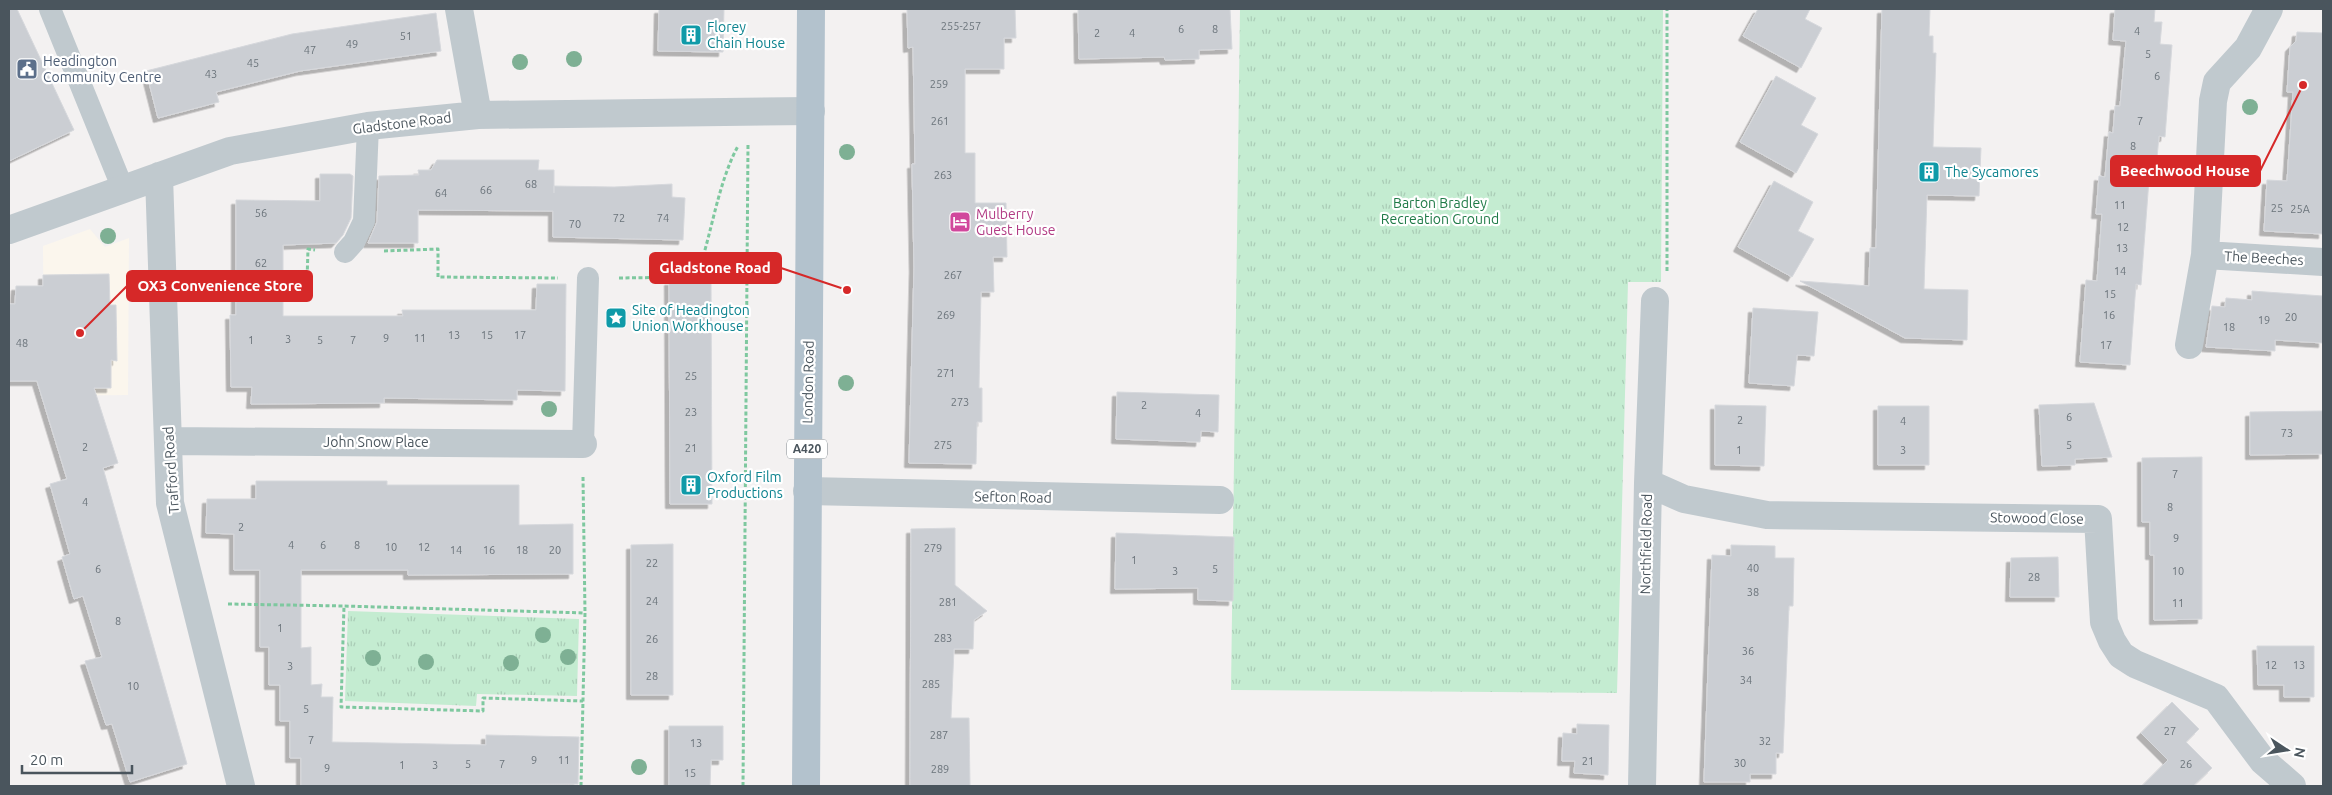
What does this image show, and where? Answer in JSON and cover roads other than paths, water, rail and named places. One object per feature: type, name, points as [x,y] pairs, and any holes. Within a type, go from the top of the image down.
[{"type":"main road","name":"London Road","points":[[806,786],[811,9]]},
{"type":"street","points":[[459,9],[478,115]]},
{"type":"street","name":"The Beeches","points":[[2189,345],[2205,255],[2213,101],[2217,82],[2248,48],[2269,9]]},
{"type":"street","name":"Gladstone Road","points":[[9,230],[230,151],[368,126],[478,115],[811,111]]},
{"type":"street","name":"Trafford Road","points":[[159,176],[170,503],[195,603],[234,784]]},
{"type":"street","name":"The Beeches","points":[[2205,255],[2323,262]]},
{"type":"street","name":"Northfield Road","points":[[1642,786],[1648,483],[1655,301]]},
{"type":"street","name":"John Snow Place","points":[[168,441],[583,444]]},
{"type":"street","name":"Stowood Close","points":[[1648,483],[1684,499],[1767,515],[2098,519],[2104,622],[2112,641],[2121,655],[2135,664],[2216,698],[2263,761],[2292,786]]},
{"type":"street","name":"Sefton Road","points":[[807,491],[1220,500]]},
{"type":"lane","points":[[50,9],[123,189]]},
{"type":"lane","points":[[346,252],[354,242],[364,222],[368,126]]},
{"type":"lane","points":[[583,444],[588,278]]},
{"type":"place","name":"Florey Chain House","points":[[691,35]]},
{"type":"place","name":"Headington Community Centre","points":[[27,69]]},
{"type":"place","name":"Beechwood House","points":[[2303,85]]},
{"type":"place","name":"The Sycamores","points":[[1929,172]]},
{"type":"place","name":"Mulberry Guest House","points":[[960,222]]},
{"type":"place","name":"Gladstone Road","points":[[847,290]]},
{"type":"place","name":"Site of Headington Union Workhouse","points":[[616,318]]},
{"type":"place","name":"OX3 Convenience Store","points":[[80,333]]},
{"type":"place","name":"Oxford Film Productions","points":[[691,485]]},
{"type":"park label","name":"Barton Bradley Recreation Ground","points":[[1440,212]]}]
